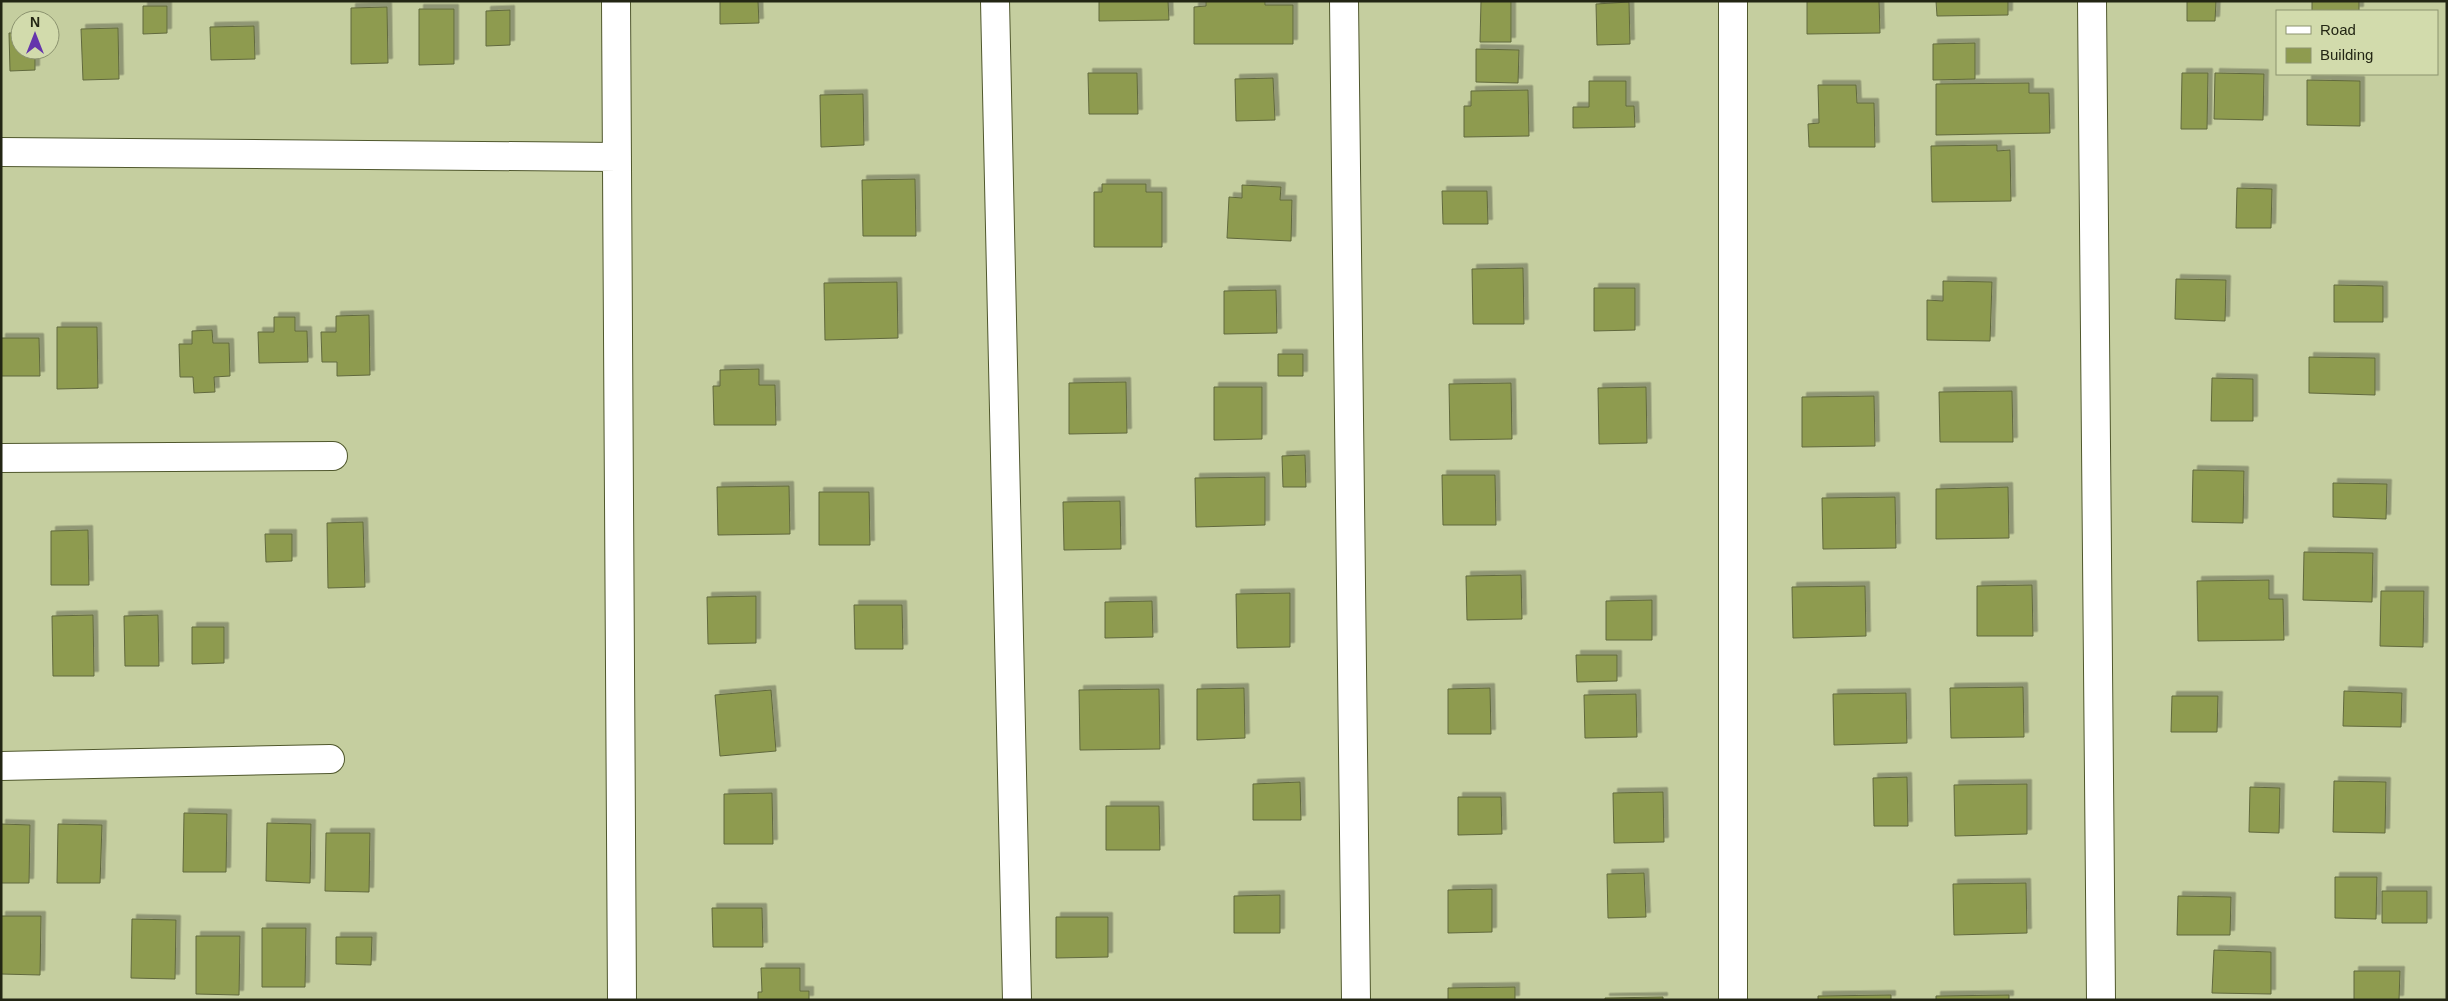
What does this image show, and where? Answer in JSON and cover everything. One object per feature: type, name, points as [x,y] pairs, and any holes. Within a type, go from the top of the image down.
[{"type":"street","points":[[616,1],[622,1000]]},
{"type":"street","points":[[995,1],[1017,1000]]},
{"type":"street","points":[[1344,1],[1356,1000]]},
{"type":"street","points":[[1733,1],[1733,1000]]},
{"type":"street","points":[[2092,1],[2101,1000]]},
{"type":"street","points":[[1,152],[617,157]]},
{"type":"street","points":[[1,458],[333,456]]},
{"type":"street","points":[[1,766],[330,759]]},
{"type":"building","points":[[720,1],[758,1],[759,23],[720,24]]},
{"type":"building","points":[[1099,1],[1168,1],[1169,20],[1099,21]]},
{"type":"building","points":[[1206,1],[1265,1],[1265,5],[1293,5],[1293,44],[1194,44],[1194,7],[1206,6]]},
{"type":"building","points":[[1481,1],[1511,1],[1511,42],[1480,42]]},
{"type":"building","points":[[1807,1],[1879,1],[1880,33],[1807,34]]},
{"type":"building","points":[[1936,1],[2008,1],[2008,15],[1937,16]]},
{"type":"building","points":[[2187,1],[2216,1],[2215,21],[2187,21]]},
{"type":"building","points":[[2312,1],[2359,1],[2359,10],[2312,10]]},
{"type":"building","points":[[1629,2],[1630,44],[1597,45],[1596,4]]},
{"type":"building","points":[[143,6],[167,6],[167,33],[143,34]]},
{"type":"building","points":[[387,7],[388,63],[351,64],[351,8]]},
{"type":"building","points":[[419,9],[454,9],[454,64],[419,65]]},
{"type":"building","points":[[510,10],[510,45],[486,46],[486,11]]},
{"type":"building","points":[[254,26],[255,59],[211,60],[210,27]]},
{"type":"building","points":[[118,28],[119,79],[83,80],[81,29]]},
{"type":"building","points":[[9,33],[10,60],[35,60],[35,70],[10,71]]},
{"type":"building","points":[[1975,43],[1975,79],[1933,80],[1933,44]]},
{"type":"building","points":[[1476,49],[1519,50],[1518,83],[1476,82]]},
{"type":"building","points":[[1088,73],[1137,73],[1138,114],[1089,114]]},
{"type":"building","points":[[2182,73],[2208,73],[2207,129],[2181,129]]},
{"type":"building","points":[[2215,73],[2264,74],[2263,120],[2214,119]]},
{"type":"building","points":[[1273,78],[1275,120],[1236,121],[1235,79]]},
{"type":"building","points":[[2307,80],[2360,81],[2360,126],[2307,125]]},
{"type":"building","points":[[1589,81],[1626,81],[1626,106],[1634,106],[1635,127],[1573,128],[1573,107],[1589,107]]},
{"type":"building","points":[[2029,83],[2029,93],[2049,93],[2050,133],[1936,135],[1936,84]]},
{"type":"building","points":[[1818,85],[1856,85],[1857,103],[1874,103],[1875,147],[1809,147],[1808,124],[1819,123]]},
{"type":"building","points":[[1528,90],[1529,136],[1464,137],[1464,106],[1471,106],[1471,91]]},
{"type":"building","points":[[863,94],[864,145],[821,147],[820,95]]},
{"type":"building","points":[[1997,145],[1997,151],[2010,150],[2011,201],[1932,202],[1931,146]]},
{"type":"building","points":[[915,179],[916,236],[863,236],[862,180]]},
{"type":"building","points":[[1102,184],[1146,184],[1146,192],[1162,192],[1162,247],[1094,247],[1094,192],[1102,192]]},
{"type":"building","points":[[1242,185],[1281,187],[1280,200],[1292,200],[1291,241],[1227,238],[1229,197],[1242,198]]},
{"type":"building","points":[[2237,188],[2272,189],[2271,228],[2236,228]]},
{"type":"building","points":[[1442,191],[1487,191],[1488,224],[1443,224]]},
{"type":"building","points":[[1523,268],[1524,324],[1473,324],[1472,269]]},
{"type":"building","points":[[2176,279],[2226,280],[2225,321],[2175,319]]},
{"type":"building","points":[[1943,281],[1992,282],[1990,341],[1927,340],[1927,300],[1943,301]]},
{"type":"building","points":[[897,282],[898,338],[825,340],[824,283]]},
{"type":"building","points":[[2334,285],[2383,286],[2383,322],[2334,322]]},
{"type":"building","points":[[1594,288],[1635,288],[1635,330],[1594,331]]},
{"type":"building","points":[[1276,290],[1277,333],[1224,334],[1224,291]]},
{"type":"building","points":[[369,315],[370,375],[337,376],[337,362],[322,362],[321,332],[336,332],[336,316]]},
{"type":"building","points":[[274,317],[295,317],[295,331],[307,331],[308,362],[259,363],[258,332],[274,332]]},
{"type":"building","points":[[57,327],[97,327],[98,388],[57,389]]},
{"type":"building","points":[[212,330],[213,343],[229,343],[230,376],[214,377],[215,392],[194,393],[193,377],[180,377],[179,344],[192,344],[192,331]]},
{"type":"building","points":[[1,338],[39,338],[40,376],[1,376]]},
{"type":"building","points":[[1278,354],[1303,354],[1303,376],[1278,376]]},
{"type":"building","points":[[2309,357],[2375,358],[2375,395],[2309,393]]},
{"type":"building","points":[[759,369],[759,385],[775,385],[776,425],[714,425],[713,386],[720,386],[720,370]]},
{"type":"building","points":[[2212,378],[2253,379],[2253,421],[2211,421]]},
{"type":"building","points":[[1126,382],[1127,433],[1069,434],[1069,383]]},
{"type":"building","points":[[1511,383],[1512,439],[1450,440],[1449,384]]},
{"type":"building","points":[[1214,387],[1262,387],[1262,439],[1214,440]]},
{"type":"building","points":[[1646,387],[1647,443],[1599,444],[1598,388]]},
{"type":"building","points":[[2012,391],[2013,442],[1940,442],[1939,392]]},
{"type":"building","points":[[1874,396],[1875,446],[1802,447],[1802,397]]},
{"type":"building","points":[[1305,455],[1306,487],[1283,487],[1282,456]]},
{"type":"building","points":[[2193,470],[2244,471],[2243,523],[2192,522]]},
{"type":"building","points":[[1442,475],[1495,475],[1496,525],[1443,525]]},
{"type":"building","points":[[1265,477],[1265,525],[1196,527],[1195,478]]},
{"type":"building","points":[[2333,483],[2387,484],[2386,519],[2333,517]]},
{"type":"building","points":[[789,486],[790,534],[718,535],[717,487]]},
{"type":"building","points":[[2008,487],[2009,538],[1936,539],[1936,489]]},
{"type":"building","points":[[819,492],[869,492],[870,545],[819,545]]},
{"type":"building","points":[[1895,497],[1896,548],[1823,549],[1822,498]]},
{"type":"building","points":[[1120,501],[1121,549],[1064,550],[1063,502]]},
{"type":"building","points":[[363,522],[365,587],[328,588],[327,523]]},
{"type":"building","points":[[88,530],[89,585],[51,585],[51,531]]},
{"type":"building","points":[[265,534],[292,534],[292,561],[266,562]]},
{"type":"building","points":[[2304,552],[2373,553],[2372,602],[2303,600]]},
{"type":"building","points":[[1521,575],[1522,619],[1467,620],[1466,576]]},
{"type":"building","points":[[2269,580],[2269,599],[2283,599],[2284,640],[2198,641],[2197,581]]},
{"type":"building","points":[[2032,585],[2033,636],[1977,636],[1977,586]]},
{"type":"building","points":[[1865,586],[1866,636],[1793,638],[1792,587]]},
{"type":"building","points":[[2381,591],[2424,591],[2423,647],[2380,646]]},
{"type":"building","points":[[1290,593],[1290,647],[1237,648],[1236,594]]},
{"type":"building","points":[[756,596],[756,643],[708,644],[707,597]]},
{"type":"building","points":[[1652,600],[1652,640],[1606,640],[1606,601]]},
{"type":"building","points":[[1152,601],[1153,637],[1105,638],[1105,602]]},
{"type":"building","points":[[854,605],[902,605],[903,649],[855,649]]},
{"type":"building","points":[[93,615],[94,676],[53,676],[52,616]]},
{"type":"building","points":[[158,615],[159,666],[125,666],[124,616]]},
{"type":"building","points":[[192,627],[224,627],[224,663],[192,664]]},
{"type":"building","points":[[1576,655],[1617,655],[1617,681],[1577,682]]},
{"type":"building","points":[[2023,687],[2024,737],[1951,738],[1950,688]]},
{"type":"building","points":[[1244,688],[1245,738],[1197,740],[1197,689]]},
{"type":"building","points":[[1490,688],[1491,734],[1448,734],[1448,689]]},
{"type":"building","points":[[1159,689],[1160,749],[1080,750],[1079,690]]},
{"type":"building","points":[[771,690],[776,751],[720,756],[715,695]]},
{"type":"building","points":[[2344,691],[2402,693],[2401,727],[2343,726]]},
{"type":"building","points":[[1906,693],[1907,743],[1834,745],[1833,694]]},
{"type":"building","points":[[1636,694],[1637,737],[1585,738],[1584,695]]},
{"type":"building","points":[[2172,696],[2218,696],[2217,732],[2171,732]]},
{"type":"building","points":[[1907,777],[1908,826],[1874,826],[1873,778]]},
{"type":"building","points":[[2334,781],[2386,782],[2385,833],[2333,832]]},
{"type":"building","points":[[1300,782],[1301,820],[1253,820],[1253,784]]},
{"type":"building","points":[[2027,784],[2027,834],[1955,836],[1954,785]]},
{"type":"building","points":[[2250,787],[2280,788],[2279,833],[2249,832]]},
{"type":"building","points":[[1663,792],[1664,842],[1614,843],[1613,793]]},
{"type":"building","points":[[772,793],[773,844],[724,844],[724,794]]},
{"type":"building","points":[[1458,797],[1501,797],[1502,834],[1458,835]]},
{"type":"building","points":[[1106,806],[1159,806],[1160,850],[1106,850]]},
{"type":"building","points":[[184,813],[227,814],[226,872],[183,872]]},
{"type":"building","points":[[267,823],[311,824],[310,883],[266,881]]},
{"type":"building","points":[[1,824],[30,825],[29,883],[1,883]]},
{"type":"building","points":[[58,824],[102,825],[100,883],[57,883]]},
{"type":"building","points":[[326,833],[370,833],[369,892],[325,891]]},
{"type":"building","points":[[1644,873],[1646,917],[1608,918],[1607,874]]},
{"type":"building","points":[[2335,877],[2377,877],[2376,919],[2335,918]]},
{"type":"building","points":[[2026,883],[2027,933],[1954,935],[1953,884]]},
{"type":"building","points":[[1492,889],[1492,932],[1448,933],[1448,890]]},
{"type":"building","points":[[2382,891],[2427,891],[2427,923],[2382,923]]},
{"type":"building","points":[[1280,895],[1280,933],[1234,933],[1234,896]]},
{"type":"building","points":[[2178,896],[2231,897],[2230,935],[2177,935]]},
{"type":"building","points":[[712,908],[762,908],[763,947],[713,947]]},
{"type":"building","points":[[1,916],[41,916],[40,975],[1,974]]},
{"type":"building","points":[[1056,917],[1108,917],[1108,957],[1056,958]]},
{"type":"building","points":[[132,919],[176,920],[175,979],[131,978]]},
{"type":"building","points":[[262,928],[306,928],[305,987],[262,987]]},
{"type":"building","points":[[196,936],[240,936],[239,995],[196,994]]},
{"type":"building","points":[[336,937],[372,937],[371,965],[336,964]]},
{"type":"building","points":[[2214,950],[2271,952],[2271,994],[2212,993]]},
{"type":"building","points":[[761,968],[800,968],[800,991],[809,991],[809,1000],[758,1000],[758,992],[762,992]]},
{"type":"building","points":[[2354,971],[2400,971],[2399,1000],[2354,1000]]},
{"type":"building","points":[[1515,987],[1515,1000],[1448,1000],[1448,988]]},
{"type":"building","points":[[1891,995],[1891,1000],[1818,1000],[1818,996]]},
{"type":"building","points":[[2009,995],[2009,1000],[1936,1000],[1936,996]]},
{"type":"building","points":[[1663,997],[1663,1000],[1605,1000],[1605,998]]}]
